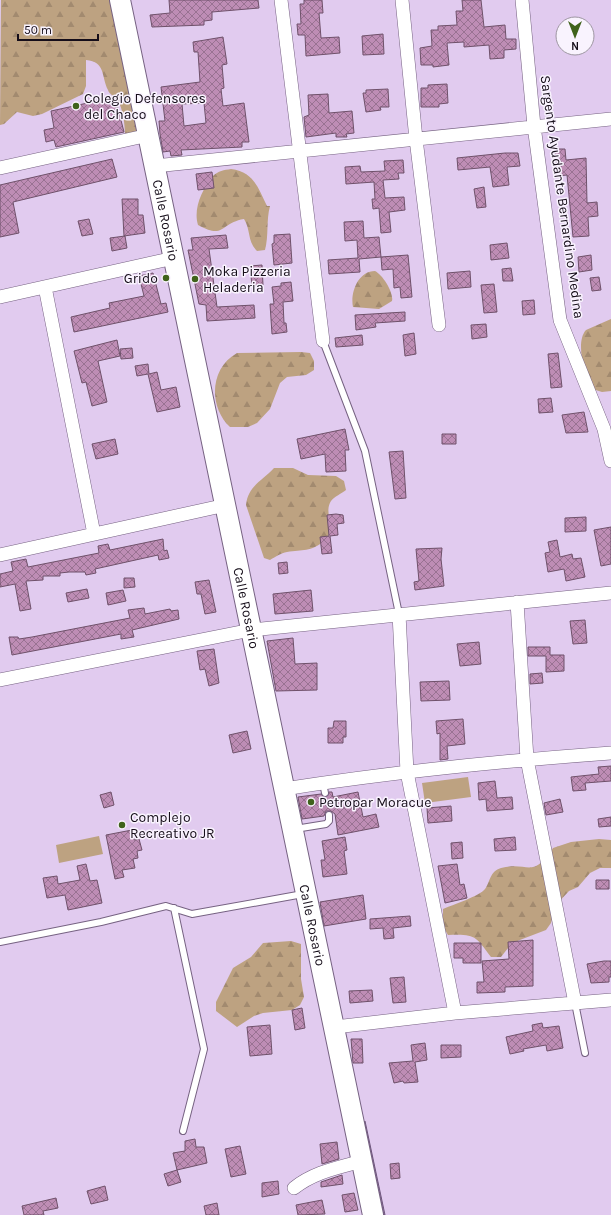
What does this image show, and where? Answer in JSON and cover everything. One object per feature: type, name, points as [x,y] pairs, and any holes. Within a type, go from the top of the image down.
[{"type":"main road","name":"Calle Rosario","points":[[120,0],[373,1215]]},
{"type":"street","points":[[281,0],[298,150],[323,341]]},
{"type":"street","points":[[402,0],[416,139],[439,325]]},
{"type":"street","name":"Sargento Ayudante Bernardino Medina","points":[[522,0],[534,126],[560,320],[604,429],[611,461]]},
{"type":"street","points":[[155,166],[298,150],[611,119]]},
{"type":"street","points":[[0,168],[149,135]]},
{"type":"street","points":[[0,297],[174,258]]},
{"type":"street","points":[[44,287],[94,534]]},
{"type":"street","points":[[0,555],[226,505]]},
{"type":"street","points":[[0,678],[251,630],[611,593]]},
{"type":"street","points":[[517,602],[527,760],[575,1003]]},
{"type":"street","points":[[399,614],[407,772],[455,1013]]},
{"type":"street","points":[[284,789],[324,788],[407,772],[611,753]]},
{"type":"street","points":[[335,1027],[455,1013],[611,1000]]},
{"type":"street","points":[[294,1188],[305,1179],[320,1172],[362,1161]]},
{"type":"lane","points":[[323,341],[365,451],[399,614]]},
{"type":"lane","points":[[293,829],[326,824],[328,821],[328,815]]},
{"type":"lane","points":[[0,942],[101,922],[166,906],[192,914],[307,893]]},
{"type":"lane","points":[[174,908],[204,1049],[183,1131]]},
{"type":"lane","points":[[575,1003],[585,1053]]},
{"type":"green space","points":[[1,0],[121,0],[136,126],[136,143],[125,136],[121,107],[117,99],[110,94],[102,70],[97,64],[86,60],[86,86],[83,94],[42,114],[33,116],[17,112],[4,124],[0,125]]},
{"type":"green space","points":[[231,169],[239,171],[250,177],[258,187],[267,206],[270,206],[265,250],[257,251],[254,247],[244,219],[236,221],[218,231],[213,231],[198,225],[198,206],[205,187],[215,174]]},
{"type":"green space","points":[[375,271],[387,284],[392,301],[379,309],[353,307],[352,301],[356,284],[364,275]]},
{"type":"green space","points":[[611,319],[611,391],[602,392],[589,388],[582,358],[581,342],[586,330]]},
{"type":"green space","points":[[237,353],[310,353],[314,361],[314,370],[306,375],[287,377],[280,383],[270,409],[257,423],[248,427],[230,427],[218,409],[215,398],[217,377],[221,368],[228,360]]},
{"type":"green space","points":[[274,468],[293,468],[308,475],[336,476],[344,481],[346,490],[331,501],[328,511],[330,531],[325,540],[311,549],[285,553],[270,560],[264,558],[246,505],[247,498],[256,484]]},
{"type":"green space","points":[[468,777],[471,797],[425,803],[422,783]]},
{"type":"green space","points":[[99,836],[103,854],[59,863],[56,845]]},
{"type":"green space","points":[[599,839],[611,840],[611,868],[600,868],[590,873],[578,887],[569,891],[555,906],[551,923],[546,930],[512,943],[501,957],[491,957],[478,941],[470,936],[448,935],[443,927],[443,909],[482,892],[487,886],[492,874],[497,869],[510,866],[535,867],[546,858],[553,848],[571,842]]},
{"type":"green space","points":[[291,941],[301,944],[301,979],[304,997],[300,1005],[292,1010],[263,1013],[254,1016],[237,1027],[216,1011],[216,1002],[233,968],[251,957],[263,943]]},
{"type":"shaded area","points":[[365,1121],[385,1215],[383,1215]]},
{"type":"building","points":[[169,0],[258,0],[259,8],[212,12],[212,20],[204,21],[204,25],[152,27],[150,15],[170,13]]},
{"type":"building","points":[[304,0],[322,0],[323,13],[319,13],[321,38],[339,37],[340,53],[306,56],[305,35],[298,35],[297,24],[301,24],[300,4],[304,4]]},
{"type":"building","points":[[462,0],[481,0],[484,27],[505,25],[506,39],[516,39],[516,49],[504,50],[504,58],[490,59],[489,45],[464,47],[464,42],[447,43],[449,65],[433,67],[433,65],[421,65],[420,48],[432,46],[431,30],[438,30],[438,26],[457,25],[456,11],[463,11]]},
{"type":"building","points":[[383,34],[384,54],[363,55],[362,36]]},
{"type":"building","points":[[223,37],[227,64],[222,65],[224,88],[221,89],[223,106],[244,103],[249,142],[242,142],[242,147],[181,150],[182,155],[171,156],[170,151],[163,152],[160,134],[159,121],[165,121],[161,87],[200,82],[198,52],[194,52],[193,42]],"holes":[[[204,103],[206,123],[184,126],[182,104]]]},
{"type":"building","points":[[447,84],[448,103],[439,104],[439,107],[421,107],[421,88],[428,88],[428,85]]},
{"type":"building","points":[[388,89],[389,107],[380,107],[381,110],[366,112],[363,93],[366,93],[366,90]]},
{"type":"building","points":[[328,94],[329,113],[352,111],[354,133],[346,134],[347,137],[336,137],[336,133],[306,137],[304,117],[309,115],[308,95]]},
{"type":"building","points":[[115,97],[124,132],[56,147],[54,140],[46,142],[44,130],[54,128],[51,111]]},
{"type":"building","points":[[555,149],[565,149],[566,160],[586,158],[587,203],[597,202],[598,216],[588,217],[589,236],[573,237],[567,175],[557,176]]},
{"type":"building","points":[[518,153],[520,166],[507,167],[509,185],[493,187],[490,167],[458,170],[457,158]]},
{"type":"building","points":[[112,159],[117,177],[13,202],[19,233],[0,237],[0,185]]},
{"type":"building","points":[[403,160],[404,173],[398,173],[399,179],[383,180],[385,198],[404,197],[405,210],[389,212],[391,232],[381,233],[379,208],[373,209],[372,199],[375,199],[374,182],[346,184],[345,167],[360,166],[361,172],[385,171],[384,161]]},
{"type":"building","points":[[212,172],[214,188],[198,190],[196,174]]},
{"type":"building","points":[[484,187],[486,207],[477,208],[474,189]]},
{"type":"building","points":[[122,199],[138,199],[138,215],[143,215],[145,233],[124,236]]},
{"type":"building","points":[[89,219],[93,234],[82,236],[78,221]]},
{"type":"building","points":[[363,221],[364,238],[379,237],[381,257],[359,259],[360,272],[329,274],[328,260],[358,258],[357,240],[345,241],[344,222]]},
{"type":"building","points":[[290,234],[292,263],[274,265],[272,244],[274,243],[274,235]]},
{"type":"building","points":[[226,235],[228,248],[209,249],[217,307],[254,305],[255,318],[207,321],[206,305],[199,304],[188,250],[193,250],[191,238]]},
{"type":"building","points":[[125,236],[127,248],[112,251],[110,238]]},
{"type":"building","points":[[507,243],[509,258],[491,260],[490,245]]},
{"type":"building","points":[[408,255],[412,297],[401,298],[400,287],[394,288],[393,269],[382,270],[381,257]]},
{"type":"building","points":[[591,255],[592,270],[579,272],[578,257]]},
{"type":"building","points":[[262,265],[263,285],[252,286],[250,266]]},
{"type":"building","points":[[511,268],[513,281],[503,281],[502,269]]},
{"type":"building","points":[[470,271],[471,287],[448,289],[447,273]]},
{"type":"building","points":[[153,273],[161,304],[166,303],[168,312],[74,332],[71,317],[110,308],[109,303],[144,296],[139,276]]},
{"type":"building","points":[[599,277],[601,290],[592,291],[590,278]]},
{"type":"building","points":[[291,282],[293,301],[283,302],[284,323],[286,323],[287,332],[272,334],[270,304],[274,304],[272,287],[281,286],[281,283]]},
{"type":"building","points":[[494,284],[497,312],[484,313],[481,285]]},
{"type":"building","points":[[534,300],[535,314],[523,315],[522,301]]},
{"type":"building","points":[[405,312],[405,321],[375,323],[376,327],[356,330],[355,315]]},
{"type":"building","points":[[486,324],[487,337],[472,339],[471,325]]},
{"type":"building","points":[[414,333],[416,354],[405,356],[403,335]]},
{"type":"building","points":[[362,335],[363,345],[336,347],[335,338]]},
{"type":"building","points":[[117,340],[120,356],[98,361],[107,402],[92,406],[86,382],[82,383],[74,351]]},
{"type":"building","points":[[132,348],[133,358],[121,359],[120,349]]},
{"type":"building","points":[[558,353],[562,387],[551,388],[548,354]]},
{"type":"building","points":[[148,364],[149,374],[157,372],[161,390],[176,387],[180,407],[157,412],[148,374],[137,376],[135,366]]},
{"type":"building","points":[[551,398],[553,412],[539,413],[538,399]]},
{"type":"building","points":[[584,412],[588,432],[566,433],[562,415]]},
{"type":"building","points":[[345,429],[349,450],[345,450],[346,471],[326,472],[325,454],[301,459],[297,439]]},
{"type":"building","points":[[442,434],[456,434],[456,444],[442,444]]},
{"type":"building","points":[[115,439],[118,454],[96,459],[92,444]]},
{"type":"building","points":[[403,451],[406,498],[395,499],[389,452]]},
{"type":"building","points":[[327,515],[343,515],[344,523],[337,524],[338,535],[330,536],[332,553],[322,554],[320,537],[329,536]]},
{"type":"building","points":[[586,517],[586,531],[565,532],[565,518]]},
{"type":"building","points":[[611,527],[611,564],[601,566],[594,530]]},
{"type":"building","points":[[163,539],[164,551],[167,550],[169,558],[159,560],[158,555],[95,569],[96,573],[86,575],[85,572],[69,572],[60,573],[60,576],[43,576],[43,580],[26,581],[31,609],[20,611],[15,584],[0,587],[0,574],[13,571],[11,562],[26,559],[28,567],[99,553],[98,546],[108,544],[110,550]]},
{"type":"building","points":[[557,540],[560,557],[572,554],[573,559],[581,558],[585,577],[566,581],[564,569],[548,572],[545,553],[550,552],[548,542]]},
{"type":"building","points":[[442,548],[441,559],[444,586],[415,590],[414,582],[419,581],[416,549]]},
{"type":"building","points":[[287,562],[288,573],[279,574],[278,563]]},
{"type":"building","points":[[124,578],[134,578],[135,587],[124,588]]},
{"type":"building","points":[[209,580],[216,612],[205,614],[201,594],[197,594],[195,582]]},
{"type":"building","points":[[87,589],[89,598],[68,602],[66,593]]},
{"type":"building","points":[[123,590],[126,601],[108,605],[106,593]]},
{"type":"building","points":[[311,590],[313,611],[275,614],[273,594]]},
{"type":"building","points":[[144,608],[145,614],[170,609],[171,611],[178,610],[179,619],[132,630],[134,637],[121,639],[121,634],[12,655],[9,637],[18,637],[19,639],[32,637],[130,618],[128,610]]},
{"type":"building","points":[[585,620],[587,643],[573,644],[570,621]]},
{"type":"building","points":[[293,638],[295,664],[317,663],[317,690],[276,691],[267,641]]},
{"type":"building","points":[[479,642],[481,664],[460,666],[457,644]]},
{"type":"building","points":[[528,647],[550,647],[550,655],[564,655],[564,671],[546,672],[546,656],[528,656]]},
{"type":"building","points":[[214,649],[219,683],[209,686],[205,669],[200,670],[197,651]]},
{"type":"building","points":[[542,673],[543,683],[530,684],[530,674]]},
{"type":"building","points":[[449,681],[450,700],[421,701],[420,682]]},
{"type":"building","points":[[463,719],[465,744],[447,746],[448,759],[440,760],[440,733],[437,734],[436,721]]},
{"type":"building","points":[[334,721],[346,721],[346,737],[343,737],[343,743],[328,743],[328,728],[333,728]]},
{"type":"building","points":[[247,731],[251,749],[233,753],[229,735]]},
{"type":"building","points":[[611,766],[611,781],[585,783],[586,790],[573,791],[571,777],[599,774],[598,767]]},
{"type":"building","points":[[495,781],[497,798],[512,797],[513,809],[487,811],[486,799],[479,800],[478,783]]},
{"type":"building","points":[[111,792],[114,805],[104,808],[100,795]]},
{"type":"building","points":[[329,792],[332,792],[333,797],[358,792],[363,817],[376,814],[379,827],[338,835],[335,814],[331,811],[326,811],[324,816],[302,819],[298,797],[321,794],[325,797]]},
{"type":"building","points":[[560,799],[563,812],[546,815],[544,803]]},
{"type":"building","points":[[451,806],[452,821],[428,823],[427,808]]},
{"type":"building","points":[[611,817],[611,826],[599,827],[598,819]]},
{"type":"building","points":[[132,830],[134,840],[139,839],[142,850],[137,851],[138,858],[133,859],[135,868],[122,870],[124,877],[115,879],[106,835]]},
{"type":"building","points":[[345,837],[347,850],[344,851],[347,874],[323,877],[321,860],[325,860],[322,841]]},
{"type":"building","points":[[515,837],[516,850],[495,851],[494,839]]},
{"type":"building","points":[[462,842],[463,858],[452,859],[451,843]]},
{"type":"building","points":[[86,864],[90,881],[97,880],[102,903],[68,910],[65,895],[47,898],[43,878],[57,876],[58,884],[80,880],[77,866]]},
{"type":"building","points":[[457,864],[460,885],[464,884],[467,898],[445,903],[438,866]]},
{"type":"building","points":[[596,880],[609,880],[609,889],[596,889]]},
{"type":"building","points":[[363,895],[366,919],[324,926],[320,902]]},
{"type":"building","points":[[410,916],[411,926],[393,928],[394,938],[384,939],[383,928],[370,929],[370,919]]},
{"type":"building","points":[[533,940],[533,986],[505,987],[505,992],[477,993],[477,982],[484,982],[482,961],[509,959],[508,942]]},
{"type":"building","points":[[454,943],[481,943],[481,963],[463,963],[463,958],[454,958]]},
{"type":"building","points":[[611,961],[611,977],[609,977],[609,982],[591,983],[587,964]]},
{"type":"building","points":[[404,977],[406,1002],[393,1003],[390,978]]},
{"type":"building","points":[[372,990],[373,1001],[350,1003],[349,991]]},
{"type":"building","points":[[302,1008],[305,1028],[295,1030],[292,1010]]},
{"type":"building","points":[[542,1023],[543,1028],[559,1026],[563,1048],[547,1051],[546,1045],[523,1049],[524,1051],[510,1054],[506,1037],[533,1031],[532,1025]]},
{"type":"building","points":[[270,1025],[272,1054],[250,1056],[247,1027]]},
{"type":"building","points":[[351,1039],[362,1039],[363,1063],[353,1063]]},
{"type":"building","points":[[425,1043],[427,1060],[415,1062],[418,1082],[404,1083],[403,1081],[394,1083],[389,1063],[413,1061],[411,1045]]},
{"type":"building","points":[[441,1045],[461,1045],[461,1057],[441,1058]]},
{"type":"building","points":[[195,1139],[196,1147],[204,1147],[207,1163],[177,1170],[173,1153],[185,1151],[185,1141]]},
{"type":"building","points":[[337,1142],[339,1159],[322,1164],[320,1144]]},
{"type":"building","points":[[240,1146],[246,1174],[231,1177],[225,1149]]},
{"type":"building","points":[[399,1163],[400,1178],[391,1179],[390,1164]]},
{"type":"building","points":[[177,1170],[181,1182],[168,1186],[164,1174]]},
{"type":"building","points":[[342,1175],[343,1184],[321,1187],[321,1182]]},
{"type":"building","points":[[278,1181],[279,1194],[262,1197],[262,1183]]},
{"type":"building","points":[[105,1186],[108,1200],[91,1204],[87,1191]]},
{"type":"building","points":[[354,1193],[358,1210],[345,1212],[342,1195]]},
{"type":"building","points":[[56,1198],[58,1208],[43,1211],[44,1215],[24,1215],[22,1206]]},
{"type":"building","points":[[322,1200],[325,1214],[298,1215],[296,1205]]},
{"type":"building","points":[[217,1203],[219,1215],[206,1215],[204,1206]]},
{"type":"place","name":"Colegio Defensores del Chaco","points":[[76,106]]},
{"type":"place","name":"Grido","points":[[166,278]]},
{"type":"place","name":"Moka Pizzeria Heladeria","points":[[195,279]]},
{"type":"place","name":"Petropar Moracue","points":[[311,802]]},
{"type":"place","name":"Complejo Recreativo JR","points":[[122,825]]}]
